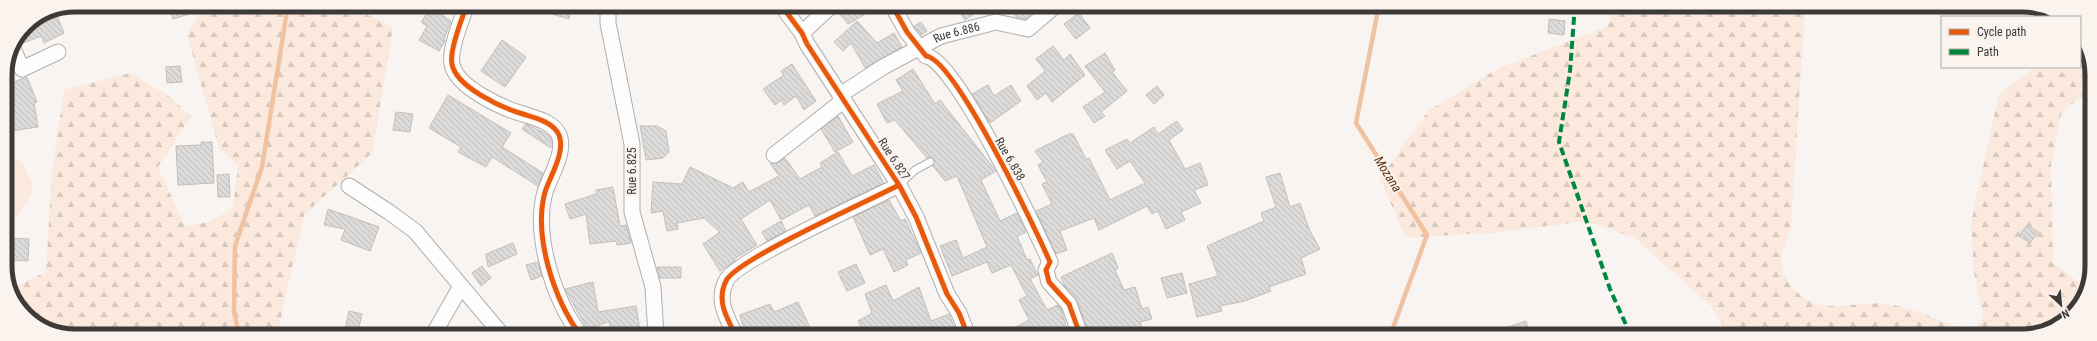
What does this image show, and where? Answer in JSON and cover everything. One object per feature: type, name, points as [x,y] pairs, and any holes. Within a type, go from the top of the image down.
[{"type":"street","points":[[465,12],[453,50],[452,63],[456,76],[482,96],[518,113],[541,120],[556,129],[561,140],[560,150],[545,193],[541,217],[545,254],[565,311],[577,329]]},
{"type":"street","name":"Rue 6.825","points":[[608,12],[608,23],[632,144],[632,212],[653,287],[656,329]]},
{"type":"street","name":"Rue 6.827","points":[[786,12],[802,33],[842,98],[899,185],[916,217],[946,294],[959,313],[965,329]]},
{"type":"street","points":[[802,33],[824,12]]},
{"type":"street","name":"Rue 6.838","points":[[896,12],[918,48],[926,56],[937,61],[958,88],[1028,213],[1050,262],[1046,270],[1048,282],[1069,304],[1078,329]]},
{"type":"street","name":"Rue 6.886","points":[[774,155],[842,98],[883,67],[918,48],[941,36],[996,22],[1028,29],[1048,12]]},
{"type":"street","points":[[16,55],[22,69],[58,52]]},
{"type":"street","points":[[733,329],[722,305],[724,287],[729,276],[740,266],[899,185]]},
{"type":"street","points":[[349,186],[415,231],[497,329]]},
{"type":"street","points":[[437,329],[461,286]]},
{"type":"lane","points":[[899,185],[915,170],[930,162]]},
{"type":"green space","points":[[200,12],[362,12],[393,27],[372,153],[304,215],[278,329],[75,329],[59,327],[47,322],[40,318],[25,304],[16,286],[46,272],[52,171],[64,90],[130,73],[169,96],[191,117],[158,167],[185,227],[211,221],[233,208],[238,166],[219,148],[187,34]]},
{"type":"green space","points":[[1613,12],[1805,12],[1791,226],[1781,257],[1782,269],[1786,278],[1797,292],[1812,302],[1820,305],[1836,306],[1873,303],[1888,304],[1917,312],[1963,329],[1725,329],[1712,307],[1635,238],[1587,221],[1499,232],[1406,238],[1380,179],[1428,111],[1499,68],[1607,27]]},
{"type":"green space","points":[[2081,53],[2084,63],[2085,94],[2062,111],[2051,164],[2053,263],[2082,285],[2072,304],[2053,321],[2034,328],[1970,329],[1980,323],[1983,316],[1974,272],[1971,223],[1999,94],[2034,68],[2081,68]]},
{"type":"green space","points":[[12,155],[23,164],[33,185],[32,192],[18,215],[12,218]]},
{"type":"building","points":[[171,12],[196,12],[173,19]]},
{"type":"building","points":[[428,12],[443,12],[442,15],[451,21],[444,39],[445,41],[439,51],[419,40],[427,26],[421,22]]},
{"type":"building","points":[[545,12],[570,12],[569,19]]},
{"type":"building","points":[[838,12],[869,12],[848,24]]},
{"type":"building","points":[[960,12],[977,12],[965,20]]},
{"type":"building","points":[[1013,12],[1028,12],[1030,15],[1026,19],[1016,17]]},
{"type":"building","points":[[1079,13],[1090,28],[1076,39],[1064,24]]},
{"type":"building","points":[[57,16],[64,33],[44,43],[41,36],[21,44],[38,25]]},
{"type":"building","points":[[1549,19],[1565,21],[1564,35],[1548,33]]},
{"type":"building","points":[[857,21],[877,43],[894,33],[902,47],[865,68],[851,43],[843,51],[834,42]]},
{"type":"building","points":[[921,22],[927,31],[921,35],[914,26]]},
{"type":"building","points":[[502,40],[526,57],[505,87],[481,71]]},
{"type":"building","points":[[1053,46],[1064,60],[1070,54],[1085,75],[1052,102],[1046,93],[1037,100],[1027,86],[1045,71],[1036,59]]},
{"type":"building","points":[[1105,53],[1115,70],[1112,72],[1127,91],[1101,112],[1105,116],[1094,123],[1083,107],[1105,92],[1085,66]]},
{"type":"building","points":[[792,64],[816,101],[804,110],[796,96],[784,105],[781,100],[775,105],[763,89],[784,75],[781,71]]},
{"type":"building","points":[[180,66],[182,82],[167,83],[166,67]]},
{"type":"building","points":[[913,69],[935,104],[940,100],[996,171],[981,180],[1000,221],[1017,213],[1026,232],[1017,236],[1027,260],[1030,259],[1038,275],[1030,279],[1047,310],[1058,305],[1061,309],[1067,329],[1012,329],[1029,320],[1019,300],[1027,296],[1011,265],[992,273],[987,262],[952,276],[940,246],[956,240],[963,258],[987,247],[957,176],[945,181],[933,166],[934,159],[931,157],[927,158],[895,120],[887,123],[877,104],[903,91],[896,80]]},
{"type":"building","points":[[27,77],[37,102],[34,103],[38,127],[12,131],[12,101],[15,100],[12,93],[12,83]]},
{"type":"building","points":[[988,85],[994,96],[1011,85],[1021,101],[990,123],[972,94]]},
{"type":"building","points":[[1157,86],[1164,95],[1154,104],[1146,95]]},
{"type":"building","points":[[448,95],[511,133],[502,147],[543,173],[538,186],[492,157],[486,167],[458,152],[461,147],[429,128]]},
{"type":"building","points":[[396,112],[413,114],[410,132],[393,130]]},
{"type":"building","points":[[838,116],[853,142],[835,152],[821,129]]},
{"type":"building","points":[[1177,121],[1183,130],[1169,140],[1185,169],[1200,163],[1208,185],[1194,190],[1201,203],[1181,212],[1185,220],[1166,229],[1158,211],[1152,214],[1147,206],[1099,230],[1094,218],[1060,231],[1067,250],[1056,254],[1036,211],[1052,204],[1042,184],[1047,182],[1038,165],[1043,162],[1035,151],[1069,134],[1073,134],[1086,159],[1089,158],[1110,200],[1145,183],[1130,161],[1117,169],[1105,150],[1127,139],[1130,143],[1154,127],[1158,134]]},
{"type":"building","points":[[526,124],[547,134],[551,138],[551,148],[522,129]]},
{"type":"building","points":[[640,126],[657,126],[666,131],[669,152],[663,158],[646,160]]},
{"type":"building","points":[[201,142],[212,142],[214,183],[178,185],[176,146],[201,145]]},
{"type":"building","points":[[838,152],[852,176],[874,165],[884,183],[815,216],[809,205],[781,220],[770,200],[741,219],[757,245],[734,259],[735,261],[720,271],[703,244],[720,232],[704,218],[677,223],[678,229],[667,231],[663,211],[651,213],[653,182],[682,184],[690,167],[733,188],[743,182],[749,192],[779,176],[770,163],[776,164],[785,158],[800,179],[822,167],[820,163]]},
{"type":"building","points":[[1280,173],[1290,207],[1300,203],[1309,229],[1320,249],[1301,258],[1306,274],[1269,287],[1271,291],[1245,301],[1220,306],[1222,311],[1197,317],[1189,284],[1218,276],[1207,246],[1264,221],[1261,213],[1276,207],[1266,177]]},
{"type":"building","points":[[229,174],[230,197],[218,197],[217,175]]},
{"type":"building","points":[[613,187],[620,226],[626,225],[631,243],[617,245],[616,241],[590,244],[586,214],[570,219],[565,204],[596,194],[596,190]]},
{"type":"building","points":[[889,200],[901,221],[905,219],[921,253],[906,260],[908,265],[894,272],[883,249],[870,255],[853,217]]},
{"type":"building","points":[[328,209],[379,227],[370,251],[341,240],[345,229],[324,225]]},
{"type":"building","points":[[781,221],[786,231],[767,241],[762,232]]},
{"type":"building","points":[[2027,225],[2038,232],[2030,243],[2019,236]]},
{"type":"building","points":[[12,238],[29,239],[28,261],[12,260]]},
{"type":"building","points":[[513,243],[517,254],[488,267],[486,254]]},
{"type":"building","points":[[1112,253],[1118,268],[1115,270],[1124,290],[1135,287],[1142,309],[1148,307],[1152,319],[1140,322],[1142,329],[1086,329],[1077,301],[1065,287],[1061,277]]},
{"type":"building","points":[[538,262],[542,276],[531,280],[526,265]]},
{"type":"building","points":[[856,264],[865,283],[847,291],[838,272]]},
{"type":"building","points":[[482,266],[491,278],[481,286],[472,273]]},
{"type":"building","points":[[657,267],[681,267],[681,278],[660,278]]},
{"type":"building","points":[[1182,273],[1187,293],[1167,298],[1161,278]]},
{"type":"building","points":[[593,282],[598,312],[636,306],[640,329],[610,329],[609,322],[587,329],[565,289]]},
{"type":"building","points":[[886,285],[893,301],[919,287],[931,321],[949,314],[955,329],[862,329],[858,321],[872,313],[865,294]]},
{"type":"building","points":[[798,302],[811,329],[743,329],[740,315],[770,304],[774,312]]},
{"type":"building","points":[[349,311],[362,314],[358,329],[345,329]]},
{"type":"building","points":[[1526,321],[1528,329],[1501,329]]},
{"type":"waterway","points":[[238,329],[234,312],[235,246],[262,167],[287,12]]},
{"type":"waterway","name":"Mozana","points":[[1378,12],[1356,123],[1427,235],[1393,329]]},
{"type":"marked path","points":[[1574,12],[1570,71],[1559,142],[1610,289],[1628,329]]},
{"type":"cycle path","points":[[464,12],[456,34],[452,51],[452,64],[455,73],[462,81],[492,102],[544,121],[553,127],[559,135],[561,142],[559,156],[545,192],[542,209],[542,228],[548,267],[562,304],[576,329]]},
{"type":"cycle path","points":[[786,12],[802,33],[807,44],[899,185],[916,217],[947,294],[959,313],[965,329]]},
{"type":"cycle path","points":[[896,12],[907,32],[926,56],[939,64],[956,85],[994,148],[1050,262],[1046,270],[1049,282],[1069,304],[1078,329]]},
{"type":"cycle path","points":[[732,329],[724,309],[722,296],[726,281],[735,271],[777,245],[899,185]]}]
